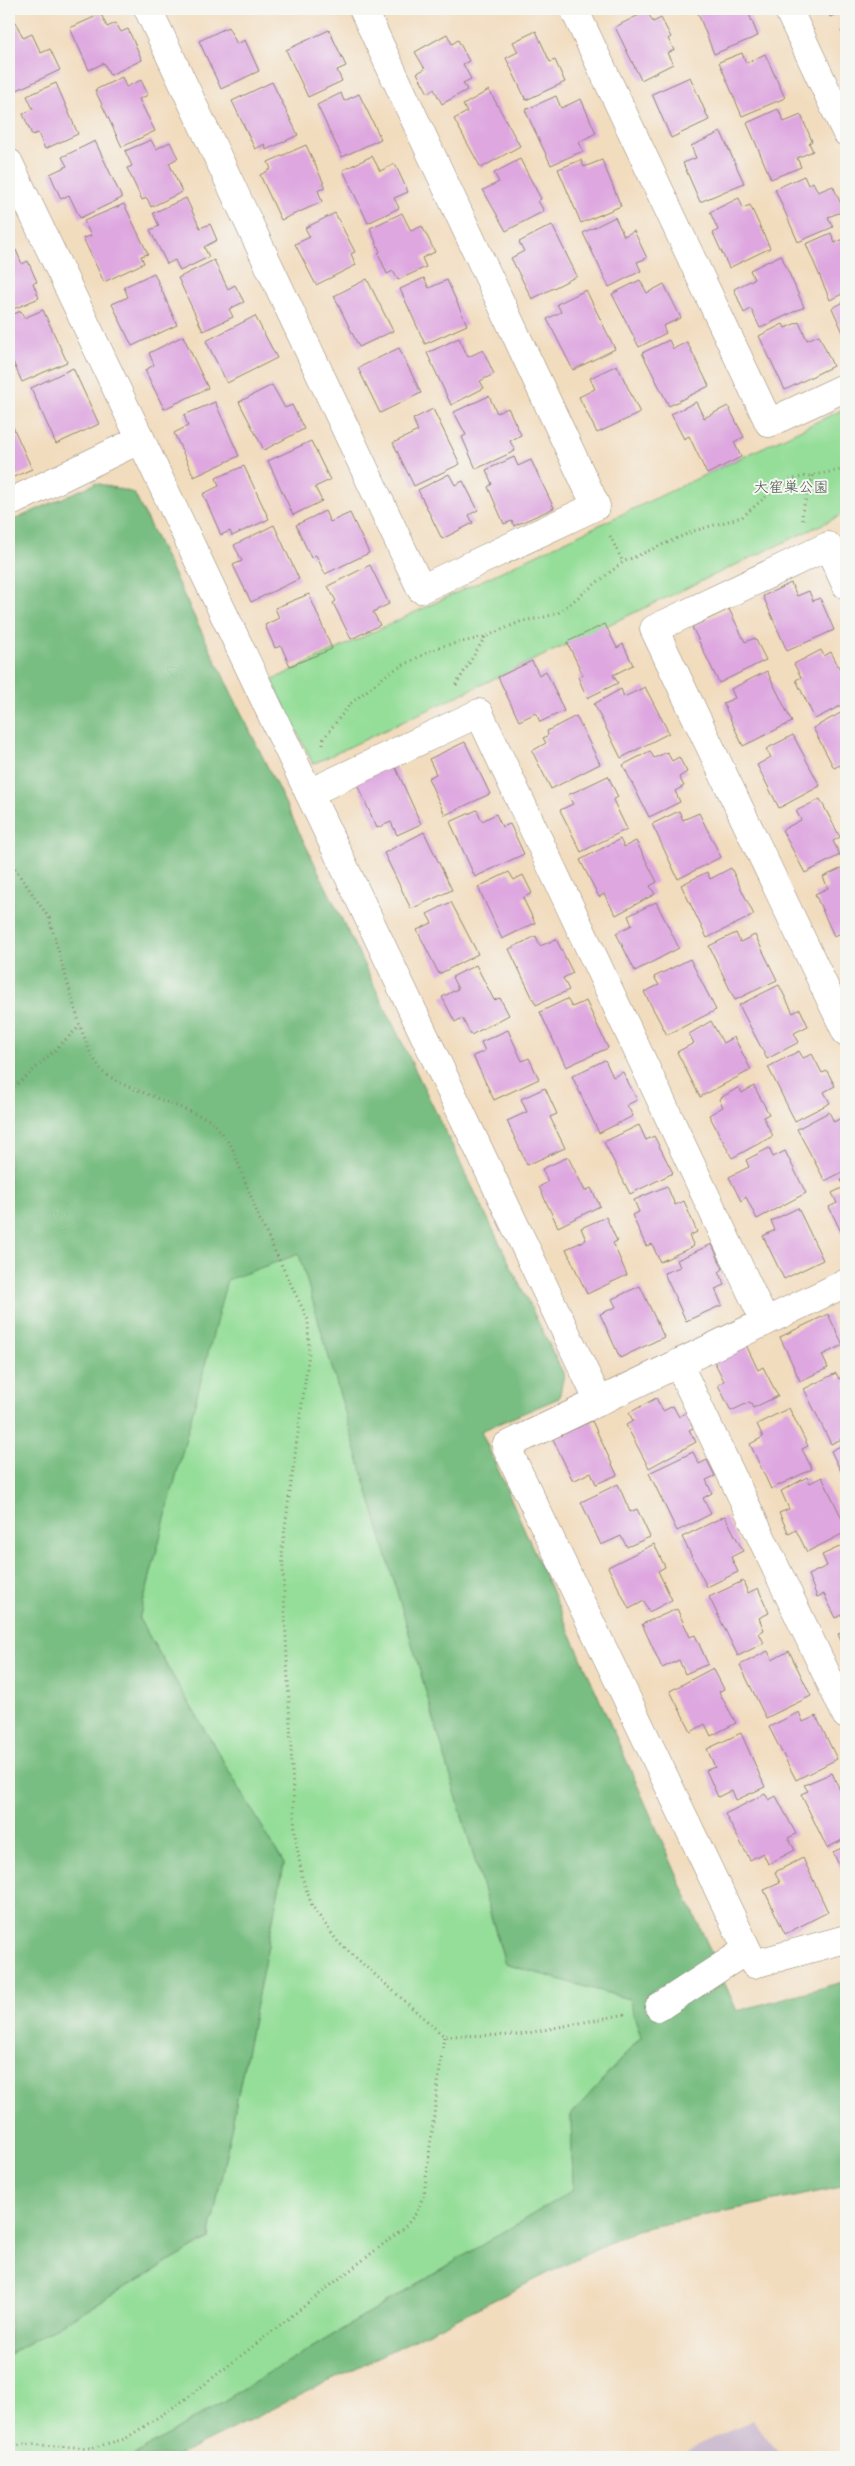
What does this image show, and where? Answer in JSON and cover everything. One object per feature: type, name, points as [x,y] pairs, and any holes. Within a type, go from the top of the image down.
[{"type":"street","points":[[148,9],[421,589],[596,506],[363,9]]},
{"type":"street","points":[[574,9],[769,423],[846,387]]},
{"type":"street","points":[[788,9],[846,132]]},
{"type":"street","points":[[9,163],[599,1402]]},
{"type":"street","points":[[9,502],[141,440]]},
{"type":"street","points":[[846,585],[828,546],[654,629],[846,1032]]},
{"type":"street","points":[[308,793],[479,712],[765,1322]]},
{"type":"street","points":[[846,1284],[506,1446],[754,1964],[846,1939]]},
{"type":"street","points":[[678,1364],[846,1715]]},
{"type":"street","points":[[659,2007],[747,1950]]},
{"type":"path","points":[[308,793],[324,738],[350,704],[390,672],[438,648],[485,637],[522,621],[541,618],[558,612],[623,562],[694,531],[742,517],[780,486],[792,479],[846,469]]},
{"type":"path","points":[[808,555],[802,512],[813,475]]},
{"type":"path","points":[[452,726],[456,684],[485,637]]},
{"type":"path","points":[[9,860],[49,918],[80,1026],[90,1052],[102,1072],[122,1084],[211,1120],[232,1147],[259,1218],[308,1320],[309,1353],[282,1549],[295,1834],[302,1877],[312,1906],[338,1942],[444,2036],[518,2035],[659,2007]]},
{"type":"path","points":[[9,1089],[23,1080],[80,1026]]},
{"type":"path","points":[[9,2448],[23,2444],[91,2448],[125,2439],[187,2398],[404,2228],[417,2212],[424,2194],[444,2036]]},
{"type":"shaded area","points":[[752,2420],[783,2457],[671,2457]]},
{"type":"green space","name":"大寉巣公園","points":[[846,408],[846,513],[313,764],[272,680]]},
{"type":"green space","points":[[96,483],[134,493],[564,1375],[559,1398],[481,1431],[737,2011],[846,1981],[846,2186],[636,2230],[175,2457],[131,2457],[573,2190],[571,2115],[641,2037],[629,1999],[505,1964],[299,1254],[227,1280],[139,1619],[284,1864],[209,2239],[9,2354],[9,522]]},
{"type":"green space","points":[[299,1253],[505,1964],[629,1999],[641,2037],[571,2115],[573,2190],[131,2457],[9,2457],[9,2354],[209,2239],[284,1864],[139,1619],[226,1280]]},
{"type":"building","points":[[709,9],[747,9],[758,36],[714,54],[698,13]]},
{"type":"building","points":[[817,9],[846,10],[830,17],[828,12],[820,15]]},
{"type":"building","points":[[647,11],[653,22],[661,18],[671,37],[668,39],[674,50],[667,53],[673,64],[641,80],[615,27]]},
{"type":"building","points":[[101,14],[107,27],[116,23],[121,32],[128,29],[142,60],[110,75],[104,63],[89,70],[70,28]]},
{"type":"building","points":[[14,19],[23,38],[32,34],[41,53],[50,49],[60,70],[15,91],[9,79],[9,22]]},
{"type":"building","points":[[228,27],[237,44],[245,40],[259,71],[221,89],[199,41]]},
{"type":"building","points":[[846,29],[846,43],[841,31]]},
{"type":"building","points":[[329,30],[346,66],[337,70],[342,81],[308,97],[286,50]]},
{"type":"building","points":[[536,31],[550,62],[555,60],[565,82],[526,100],[506,58],[518,52],[513,42]]},
{"type":"building","points":[[447,34],[452,44],[458,40],[469,61],[463,64],[471,79],[463,83],[467,90],[442,104],[434,89],[428,93],[417,73],[425,69],[415,52]]},
{"type":"building","points":[[742,53],[746,63],[765,54],[785,98],[742,116],[719,62]]},
{"type":"building","points":[[122,77],[126,87],[141,80],[148,95],[139,99],[155,131],[122,147],[95,90]]},
{"type":"building","points":[[690,77],[709,120],[671,138],[652,94]]},
{"type":"building","points":[[272,82],[298,135],[266,150],[265,144],[255,149],[232,101]]},
{"type":"building","points":[[56,83],[78,134],[45,149],[38,133],[32,135],[23,114],[33,109],[27,96]]},
{"type":"building","points":[[489,90],[520,146],[481,168],[454,119],[467,112],[463,105]]},
{"type":"building","points":[[341,93],[344,101],[359,94],[381,139],[342,157],[317,105]]},
{"type":"building","points":[[556,96],[561,108],[581,99],[596,133],[579,142],[583,151],[551,165],[525,110]]},
{"type":"building","points":[[778,109],[784,122],[801,115],[812,141],[809,143],[813,151],[797,158],[801,167],[771,179],[747,123]]},
{"type":"building","points":[[721,132],[744,183],[700,202],[683,163],[696,158],[691,146]]},
{"type":"building","points":[[151,140],[156,149],[170,142],[178,158],[169,163],[182,192],[151,207],[147,198],[142,200],[127,168],[132,166],[125,151]]},
{"type":"building","points":[[95,141],[122,198],[80,218],[69,195],[61,199],[50,174],[67,166],[62,157]]},
{"type":"building","points":[[306,145],[326,188],[318,190],[322,202],[281,220],[260,175],[271,169],[268,162]]},
{"type":"building","points":[[372,156],[380,171],[395,164],[408,192],[394,198],[399,208],[368,223],[343,170]]},
{"type":"building","points":[[520,159],[541,199],[538,201],[544,211],[506,231],[483,190],[499,182],[494,173]]},
{"type":"building","points":[[581,160],[584,167],[602,160],[621,206],[581,223],[558,169]]},
{"type":"building","points":[[804,176],[808,185],[813,182],[818,192],[833,186],[844,211],[828,217],[833,227],[798,242],[775,189]]},
{"type":"building","points":[[186,198],[200,228],[210,224],[217,240],[204,247],[209,257],[180,271],[175,260],[167,264],[150,230],[159,226],[153,213]]},
{"type":"building","points":[[739,198],[743,208],[750,205],[770,248],[729,268],[713,233],[718,230],[710,212]]},
{"type":"building","points":[[124,204],[148,254],[141,256],[144,263],[104,282],[83,238],[91,236],[84,221]]},
{"type":"building","points":[[335,213],[355,252],[351,254],[356,265],[316,285],[295,244],[310,237],[305,228]]},
{"type":"building","points":[[402,213],[411,231],[422,226],[435,252],[422,258],[426,267],[398,280],[393,271],[387,274],[370,228]]},
{"type":"building","points":[[615,217],[624,236],[634,231],[647,258],[637,262],[641,271],[609,287],[583,233]]},
{"type":"building","points":[[552,225],[577,276],[532,299],[511,258],[524,251],[519,242]]},
{"type":"building","points":[[831,233],[835,243],[846,238],[846,292],[830,300],[806,244]]},
{"type":"building","points":[[16,250],[22,264],[28,261],[37,282],[33,283],[39,298],[9,311],[9,253]]},
{"type":"building","points":[[781,255],[804,307],[760,328],[751,309],[744,313],[734,289],[754,279],[750,270]]},
{"type":"building","points":[[214,260],[228,289],[235,285],[244,302],[229,309],[233,317],[203,331],[178,278]]},
{"type":"building","points":[[154,273],[177,325],[132,346],[112,304],[128,297],[124,287]]},
{"type":"building","points":[[424,278],[429,288],[447,280],[467,325],[425,344],[400,289]]},
{"type":"building","points":[[367,279],[393,331],[359,347],[334,296]]},
{"type":"building","points":[[640,280],[647,293],[664,284],[681,318],[663,326],[666,333],[639,347],[612,294]]},
{"type":"building","points":[[586,290],[615,349],[573,370],[547,319],[561,312],[557,304]]},
{"type":"building","points":[[846,301],[846,339],[832,308]]},
{"type":"building","points":[[43,310],[67,362],[22,382],[9,353],[9,316],[21,311],[24,318]]},
{"type":"building","points":[[255,316],[277,358],[227,383],[206,341]]},
{"type":"building","points":[[799,322],[807,340],[819,335],[833,366],[785,390],[759,336],[783,324],[785,328]]},
{"type":"building","points":[[183,336],[208,388],[164,409],[145,370],[154,365],[149,353]]},
{"type":"building","points":[[459,338],[468,357],[483,350],[494,374],[480,381],[484,388],[451,405],[427,353]]},
{"type":"building","points":[[669,340],[673,349],[687,342],[709,386],[669,406],[642,353]]},
{"type":"building","points":[[399,348],[421,393],[380,413],[358,368]]},
{"type":"building","points":[[617,365],[640,413],[597,433],[579,397],[595,389],[590,378]]},
{"type":"building","points":[[73,368],[99,424],[56,444],[31,388]]},
{"type":"building","points":[[272,385],[285,408],[292,405],[304,429],[264,450],[239,402]]},
{"type":"building","points":[[489,396],[497,413],[508,408],[521,435],[510,441],[515,451],[476,469],[462,437],[466,435],[454,412]]},
{"type":"building","points":[[215,402],[239,456],[194,477],[174,433],[188,426],[184,415]]},
{"type":"building","points":[[696,402],[704,418],[728,406],[744,437],[734,442],[741,457],[707,474],[689,436],[684,439],[671,414]]},
{"type":"building","points":[[433,409],[460,464],[414,486],[393,443],[418,431],[413,419]]},
{"type":"building","points":[[9,418],[32,469],[9,479]]},
{"type":"building","points":[[311,441],[330,480],[315,487],[322,501],[293,515],[268,461]]},
{"type":"building","points":[[514,457],[518,466],[531,460],[554,508],[514,526],[512,521],[504,524],[488,487],[492,484],[486,470]]},
{"type":"building","points":[[244,466],[269,519],[232,536],[230,531],[221,535],[203,494],[219,486],[216,478]]},
{"type":"building","points":[[449,474],[455,485],[463,481],[478,510],[469,515],[473,523],[442,539],[418,490]]},
{"type":"building","points":[[325,511],[330,522],[350,513],[369,553],[325,574],[316,555],[311,558],[296,525]]},
{"type":"building","points":[[274,525],[299,579],[251,602],[233,565],[242,561],[234,545]]},
{"type":"building","points":[[370,565],[389,604],[373,612],[380,625],[351,639],[333,603],[336,601],[328,586]]},
{"type":"building","points":[[791,583],[797,596],[809,591],[813,601],[820,598],[834,630],[787,651],[763,596]]},
{"type":"building","points":[[309,594],[332,649],[290,666],[281,646],[275,648],[265,625],[279,618],[275,608]]},
{"type":"building","points":[[729,609],[745,642],[755,638],[766,660],[719,683],[692,627]]},
{"type":"building","points":[[605,624],[617,648],[623,644],[633,665],[613,675],[618,683],[587,698],[578,677],[583,675],[567,642]]},
{"type":"building","points":[[821,650],[824,656],[831,652],[846,681],[846,703],[815,719],[796,680],[801,677],[794,664]]},
{"type":"building","points":[[532,661],[539,675],[546,671],[564,711],[540,722],[536,713],[519,721],[498,677]]},
{"type":"building","points":[[767,671],[792,722],[743,746],[723,703],[735,698],[731,689]]},
{"type":"building","points":[[645,687],[669,733],[621,758],[594,704],[621,689],[624,697]]},
{"type":"building","points":[[846,710],[846,777],[840,765],[834,768],[813,728]]},
{"type":"building","points":[[576,716],[600,764],[551,789],[532,751],[546,743],[543,738],[548,735],[547,731]]},
{"type":"building","points":[[793,735],[820,786],[779,808],[757,765],[771,757],[766,749]]},
{"type":"building","points":[[465,742],[490,794],[445,815],[428,778],[436,774],[429,759]]},
{"type":"building","points":[[650,751],[654,758],[667,752],[672,761],[679,757],[687,772],[679,777],[684,786],[675,791],[680,802],[649,817],[623,765]]},
{"type":"building","points":[[394,764],[421,824],[397,835],[391,822],[377,828],[356,782]]},
{"type":"building","points":[[608,776],[618,797],[613,800],[627,829],[581,852],[560,810],[573,804],[568,795]]},
{"type":"building","points":[[820,799],[840,837],[833,841],[840,855],[805,873],[782,830],[801,820],[796,811]]},
{"type":"building","points":[[477,810],[482,821],[496,814],[502,827],[510,824],[524,854],[475,877],[450,822]]},
{"type":"building","points":[[679,811],[683,820],[699,813],[721,857],[678,879],[652,824]]},
{"type":"building","points":[[424,832],[452,890],[411,909],[384,853]]},
{"type":"building","points":[[620,839],[624,847],[636,841],[657,882],[650,886],[655,894],[616,915],[604,894],[599,897],[580,860]]},
{"type":"building","points":[[846,866],[846,931],[834,936],[815,894],[828,888],[823,877]]},
{"type":"building","points":[[731,868],[754,915],[707,938],[681,885],[707,872],[710,879]]},
{"type":"building","points":[[509,872],[514,880],[523,875],[532,893],[523,898],[535,923],[502,939],[478,887]]},
{"type":"building","points":[[451,902],[478,954],[439,974],[417,930],[432,923],[427,914]]},
{"type":"building","points":[[656,902],[679,948],[635,971],[616,933],[632,925],[628,916]]},
{"type":"building","points":[[736,933],[740,942],[755,935],[777,980],[735,1000],[709,946]]},
{"type":"building","points":[[536,936],[540,946],[556,939],[573,973],[563,978],[569,990],[536,1005],[509,949]]},
{"type":"building","points":[[690,959],[716,1010],[667,1035],[644,992],[659,985],[654,977]]},
{"type":"building","points":[[476,965],[494,1000],[500,998],[509,1015],[471,1035],[462,1018],[455,1022],[442,997],[458,989],[452,977]]},
{"type":"building","points":[[779,985],[793,1013],[800,1009],[808,1026],[794,1033],[799,1042],[767,1059],[739,1005]]},
{"type":"building","points":[[567,999],[572,1007],[586,1001],[608,1048],[566,1067],[540,1012]]},
{"type":"building","points":[[711,1021],[723,1043],[734,1037],[751,1070],[700,1097],[677,1052],[694,1043],[689,1034]]},
{"type":"building","points":[[508,1030],[522,1061],[529,1058],[539,1079],[494,1100],[473,1056],[485,1051],[481,1042]]},
{"type":"building","points":[[799,1051],[803,1058],[812,1054],[822,1073],[827,1071],[835,1086],[824,1092],[830,1103],[795,1121],[768,1067]]},
{"type":"building","points":[[605,1060],[613,1077],[623,1072],[637,1100],[627,1105],[633,1116],[599,1133],[572,1076]]},
{"type":"building","points":[[754,1086],[769,1114],[763,1117],[773,1136],[732,1158],[709,1115],[723,1107],[719,1099],[739,1087],[742,1093]]},
{"type":"building","points":[[545,1088],[557,1114],[550,1117],[565,1148],[527,1165],[507,1121],[527,1112],[521,1099]]},
{"type":"building","points":[[829,1112],[834,1122],[841,1118],[846,1128],[846,1170],[825,1181],[797,1129]]},
{"type":"building","points":[[639,1125],[646,1140],[654,1136],[673,1173],[630,1194],[604,1142]]},
{"type":"building","points":[[769,1148],[773,1157],[785,1151],[806,1193],[757,1219],[746,1197],[741,1201],[729,1177],[749,1167],[746,1160]]},
{"type":"building","points":[[568,1157],[585,1191],[591,1188],[600,1206],[558,1227],[539,1187],[548,1182],[542,1169]]},
{"type":"building","points":[[846,1178],[846,1242],[829,1207],[837,1203],[832,1193],[844,1187],[841,1180]]},
{"type":"building","points":[[667,1186],[675,1205],[684,1201],[697,1232],[689,1236],[694,1246],[660,1262],[652,1244],[646,1246],[632,1215],[639,1212],[634,1200]]},
{"type":"building","points":[[798,1208],[823,1260],[784,1279],[763,1236],[775,1230],[771,1221]]},
{"type":"building","points":[[606,1217],[617,1241],[613,1243],[627,1275],[587,1294],[566,1249],[586,1240],[581,1228]]},
{"type":"building","points":[[712,1244],[723,1269],[719,1272],[725,1285],[715,1289],[722,1305],[686,1321],[664,1273],[680,1267],[677,1260]]},
{"type":"building","points":[[640,1286],[664,1337],[620,1358],[600,1314],[616,1307],[612,1299]]},
{"type":"building","points":[[828,1314],[843,1345],[822,1355],[828,1368],[800,1381],[780,1337]]},
{"type":"building","points":[[746,1345],[758,1370],[763,1367],[778,1396],[753,1408],[750,1402],[731,1411],[718,1385],[724,1381],[714,1361]]},
{"type":"building","points":[[836,1373],[839,1379],[846,1375],[846,1437],[831,1444],[804,1389]]},
{"type":"building","points":[[656,1398],[663,1411],[673,1406],[679,1417],[686,1412],[695,1427],[689,1430],[696,1442],[649,1468],[626,1425],[633,1421],[629,1413]]},
{"type":"building","points":[[789,1408],[808,1446],[802,1449],[812,1469],[771,1489],[750,1444],[763,1437],[757,1424]]},
{"type":"building","points":[[592,1421],[617,1475],[596,1484],[591,1472],[573,1481],[553,1439]]},
{"type":"building","points":[[846,1443],[846,1482],[831,1451]]},
{"type":"building","points":[[693,1452],[699,1464],[707,1460],[715,1476],[706,1480],[712,1493],[703,1498],[711,1514],[677,1531],[649,1473]]},
{"type":"building","points":[[807,1477],[810,1483],[822,1477],[846,1527],[846,1532],[807,1552],[796,1530],[789,1534],[779,1513],[789,1509],[781,1491]]},
{"type":"building","points":[[618,1484],[630,1512],[637,1509],[650,1537],[627,1547],[621,1536],[601,1545],[581,1502]]},
{"type":"building","points":[[725,1516],[743,1551],[731,1557],[738,1572],[707,1587],[682,1537]]},
{"type":"building","points":[[654,1544],[665,1567],[658,1571],[672,1600],[649,1612],[644,1601],[629,1609],[608,1567]]},
{"type":"building","points":[[846,1544],[846,1613],[836,1618],[824,1594],[817,1597],[808,1575],[827,1566],[822,1555]]},
{"type":"building","points":[[743,1581],[748,1593],[758,1588],[769,1613],[759,1618],[764,1630],[759,1633],[764,1643],[738,1656],[709,1597]]},
{"type":"building","points":[[677,1609],[690,1637],[695,1635],[708,1664],[685,1674],[679,1660],[662,1668],[642,1624]]},
{"type":"building","points":[[846,1631],[846,1652],[838,1634]]},
{"type":"building","points":[[768,1651],[772,1660],[789,1651],[811,1696],[766,1718],[740,1665]]},
{"type":"building","points":[[713,1668],[724,1689],[719,1692],[736,1723],[711,1736],[705,1724],[691,1732],[670,1691]]},
{"type":"building","points":[[799,1712],[803,1722],[816,1716],[837,1759],[796,1780],[769,1727]]},
{"type":"building","points":[[741,1733],[765,1787],[736,1800],[732,1790],[718,1797],[706,1770],[715,1767],[707,1749]]},
{"type":"building","points":[[832,1773],[840,1790],[846,1787],[846,1838],[827,1848],[801,1794],[808,1791],[804,1785]]},
{"type":"building","points":[[765,1794],[769,1800],[776,1796],[796,1834],[788,1838],[795,1850],[768,1864],[763,1853],[750,1860],[725,1814]]},
{"type":"building","points":[[846,1846],[846,1881],[833,1852]]},
{"type":"building","points":[[803,1858],[828,1912],[785,1934],[764,1890],[780,1883],[775,1872]]},
{"type":"building","points":[[737,2452],[740,2457],[726,2457]]}]
